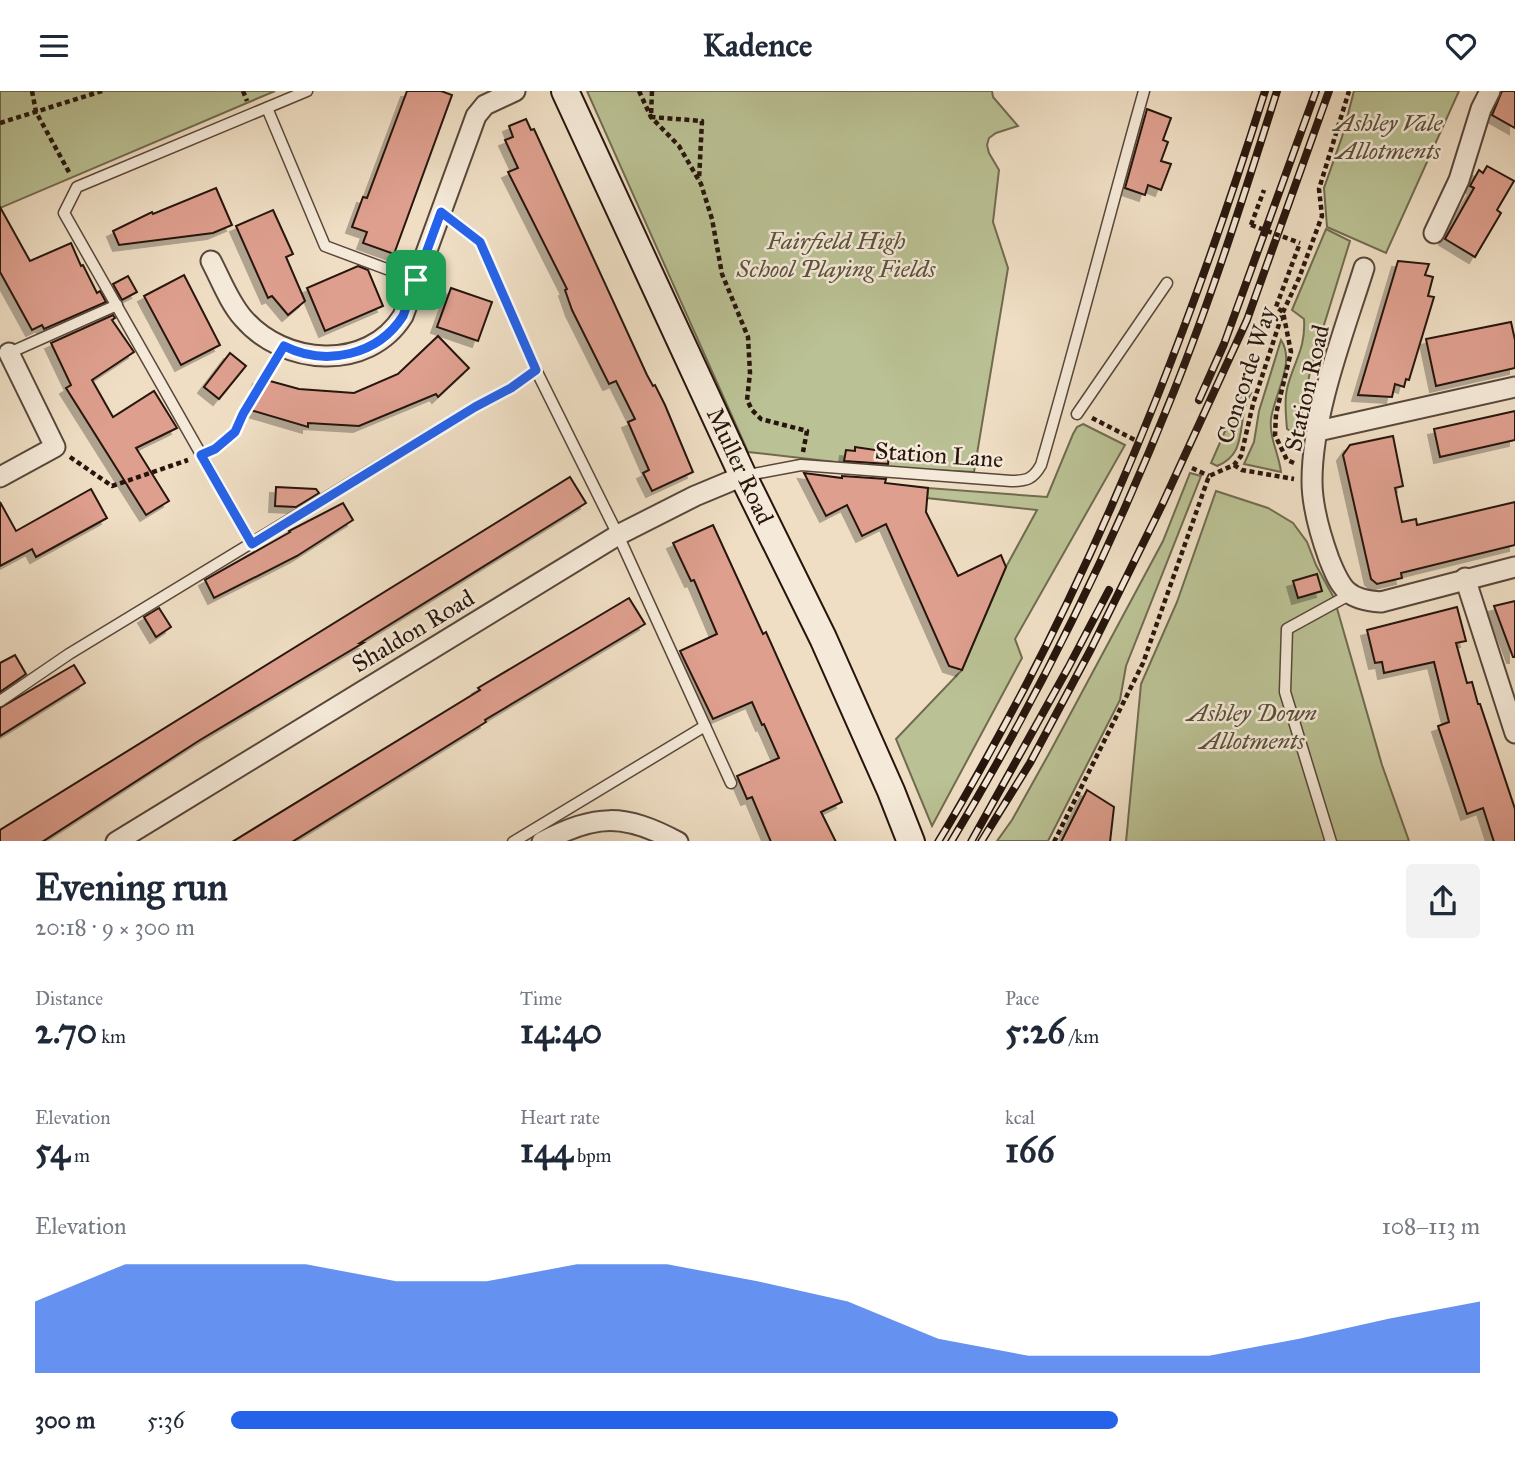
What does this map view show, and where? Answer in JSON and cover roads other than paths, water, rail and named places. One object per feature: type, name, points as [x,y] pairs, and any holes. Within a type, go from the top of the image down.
[{"type":"main road","name":"Muller Road","points":[[565,91],[743,476],[823,638],[911,841]]},
{"type":"street","points":[[211,261],[234,306],[244,319],[256,330],[284,346],[308,354],[330,356],[368,349],[394,329],[403,316],[480,111],[491,102],[515,91]]},
{"type":"street","points":[[1434,233],[1459,180],[1480,109],[1490,91]]},
{"type":"street","name":"Station Road","points":[[1349,594],[1339,585],[1327,555],[1318,523],[1312,474],[1327,389],[1364,268]]},
{"type":"street","points":[[0,477],[55,447],[9,353]]},
{"type":"street","points":[[1318,431],[1515,387]]},
{"type":"street","name":"Shaldon Road","points":[[118,841],[618,535],[695,496],[743,476]]},
{"type":"street","points":[[1349,594],[1366,601],[1381,602],[1515,567]]},
{"type":"street","points":[[1465,578],[1515,733]]},
{"type":"street","points":[[544,841],[584,822],[600,819],[638,824],[676,841]]},
{"type":"lane","points":[[252,544],[64,213],[77,187],[307,91]]},
{"type":"lane","name":"Station Lane","points":[[743,476],[801,465],[1025,481],[1035,475],[1041,465],[1076,344],[1144,91]]},
{"type":"lane","points":[[267,108],[325,246],[416,280]]},
{"type":"lane","points":[[441,212],[480,242],[536,370],[618,535],[731,783]]},
{"type":"lane","points":[[1077,414],[1167,283]]},
{"type":"lane","points":[[9,353],[117,305]]},
{"type":"lane","points":[[0,701],[69,654],[475,407],[511,388],[536,370]]},
{"type":"lane","points":[[1331,841],[1286,692],[1286,629],[1349,594]]},
{"type":"lane","points":[[515,841],[705,726]]},
{"type":"railway","points":[[939,841],[1024,689],[1095,544],[1187,320],[1265,91]]},
{"type":"railway","points":[[952,841],[1014,733],[1072,621],[1125,507],[1202,317],[1277,91]]},
{"type":"railway","points":[[1199,400],[1224,344],[1316,91]]},
{"type":"railway","points":[[982,841],[1030,763],[1091,649],[1162,505],[1247,320],[1329,91]]},
{"type":"railway","points":[[972,841],[1109,590]]},
{"type":"park label","name":"Ashley Vale Allotments","points":[[1388,137]]},
{"type":"park label","name":"Fairfield High School Playing Fields","points":[[836,255]]},
{"type":"park label","name":"Ashley Down Allotments","points":[[1252,727]]}]
